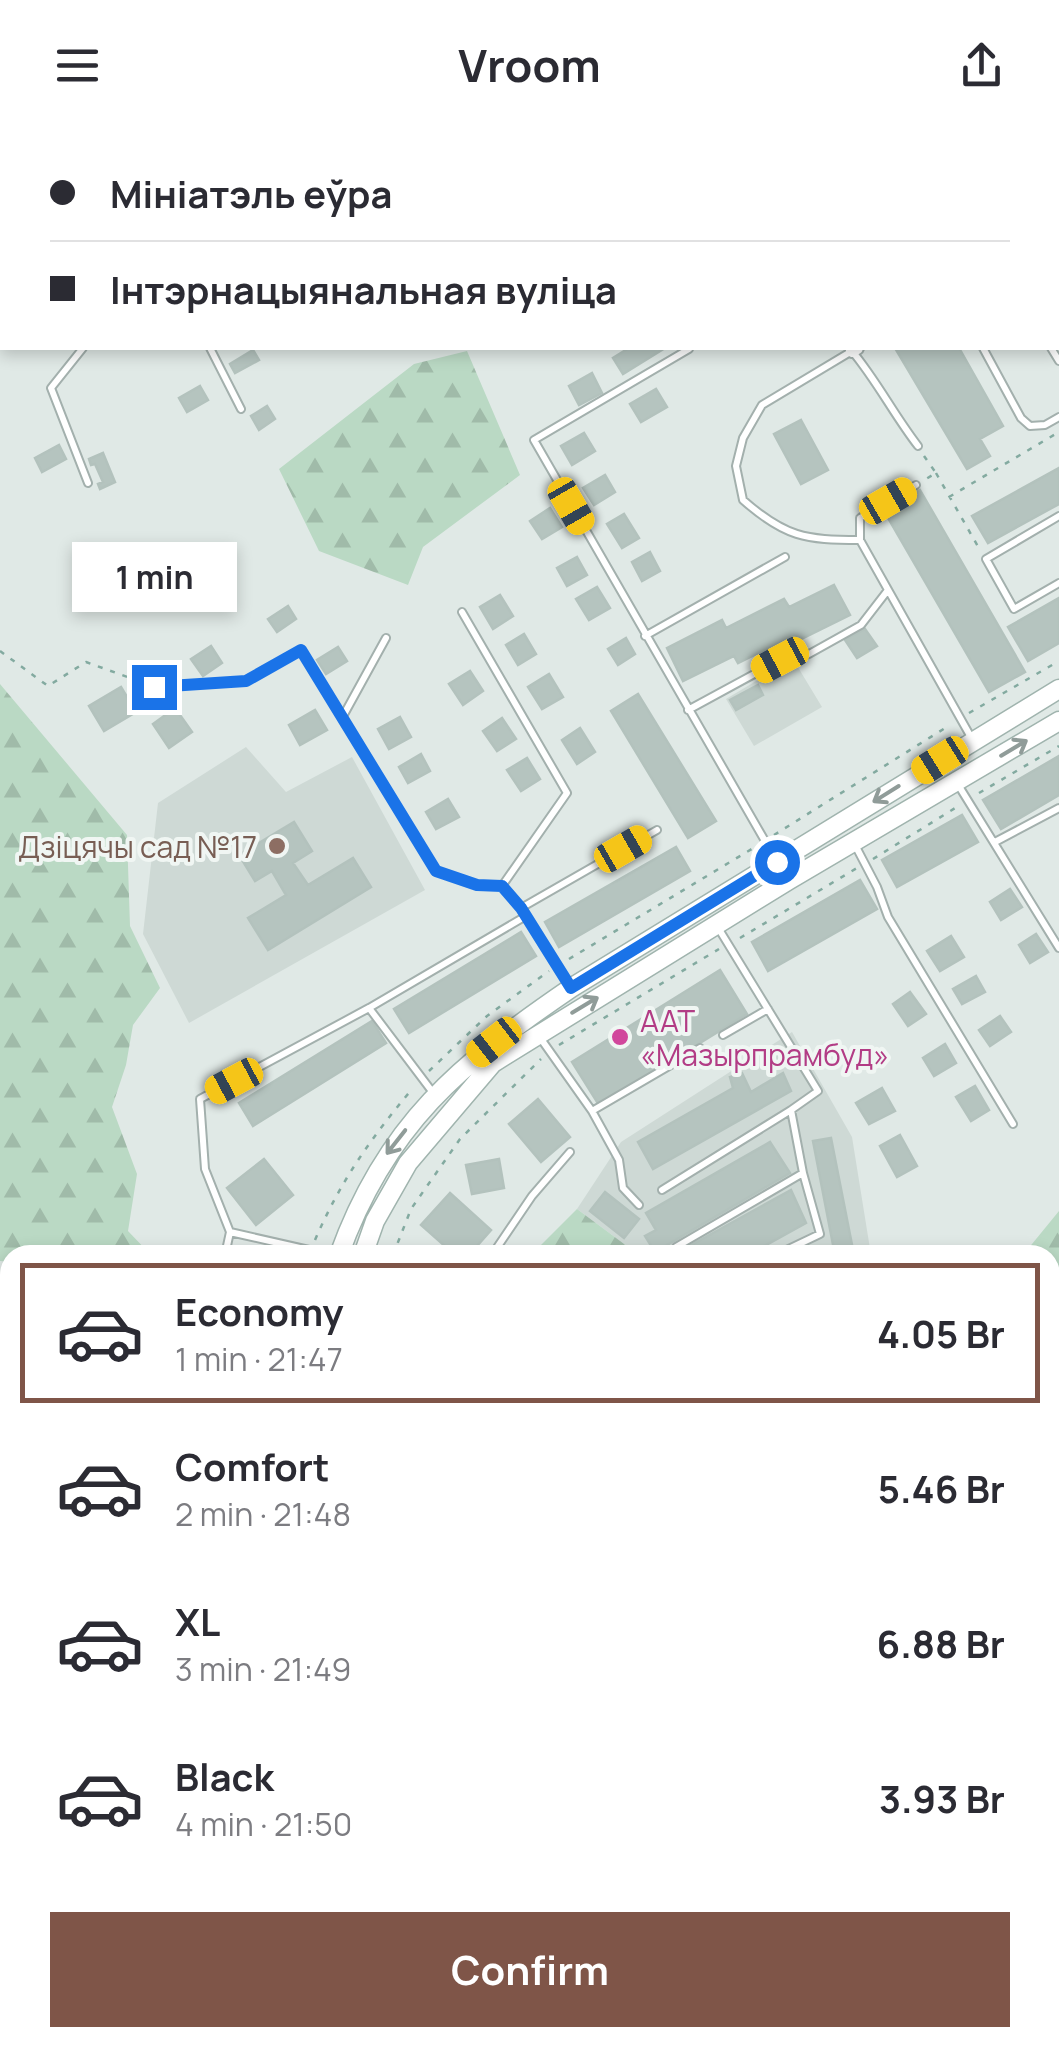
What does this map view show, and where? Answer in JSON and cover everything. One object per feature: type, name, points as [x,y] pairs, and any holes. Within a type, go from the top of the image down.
[{"type":"main road","points":[[343,1245],[355,1210],[388,1151],[435,1095],[488,1047],[571,988],[1059,688]]},
{"type":"main road","points":[[367,1245],[408,1162],[493,1063],[1059,721]]},
{"type":"lane","points":[[80,350],[51,388],[88,484]]},
{"type":"lane","points":[[211,350],[242,409]]},
{"type":"lane","points":[[687,350],[534,440],[777,862]]},
{"type":"lane","points":[[852,350],[762,405],[743,438],[736,466],[743,500],[783,532],[825,540],[860,540]]},
{"type":"lane","points":[[855,350],[918,446]]},
{"type":"lane","points":[[984,350],[1021,418],[1030,426],[1045,425],[1059,417]]},
{"type":"lane","points":[[916,485],[860,518],[860,540],[972,740]]},
{"type":"lane","points":[[1059,516],[986,559],[1014,609],[1059,583]]},
{"type":"lane","points":[[645,636],[785,557]]},
{"type":"lane","points":[[688,710],[780,660],[809,654],[861,625],[888,590]]},
{"type":"lane","points":[[462,612],[567,793],[502,886]]},
{"type":"lane","points":[[342,720],[386,638]]},
{"type":"lane","points":[[154,687],[246,681],[301,650],[436,871],[477,885],[502,886],[571,988]]},
{"type":"lane","points":[[956,782],[1059,948]]},
{"type":"lane","points":[[994,842],[1059,808]]},
{"type":"lane","points":[[227,1245],[230,1232],[205,1169],[200,1100],[369,1008],[657,830]]},
{"type":"lane","points":[[854,843],[888,917],[1013,1124]]},
{"type":"lane","points":[[662,1190],[818,1091],[716,925]]},
{"type":"lane","points":[[369,1008],[435,1095]]},
{"type":"lane","points":[[724,1035],[768,1009]]},
{"type":"lane","points":[[537,1034],[592,1110],[619,1160],[623,1188],[640,1205]]},
{"type":"lane","points":[[592,1110],[700,1048]]},
{"type":"lane","points":[[791,1110],[802,1173],[820,1234],[797,1245]]},
{"type":"lane","points":[[499,1245],[532,1196],[570,1152]]},
{"type":"lane","points":[[679,1245],[802,1173]]},
{"type":"lane","points":[[230,1232],[287,1245]]},
{"type":"path","points":[[949,497],[1059,432]]},
{"type":"path","points":[[927,460],[986,559]]},
{"type":"path","points":[[916,485],[936,473]]},
{"type":"path","points":[[0,652],[48,686],[86,662],[154,687]]},
{"type":"path","points":[[398,1245],[411,1209],[460,1139],[549,1051],[1059,746]]},
{"type":"shaded area","points":[[793,659],[822,707],[754,746],[726,699]]},
{"type":"shaded area","name":"Дзіцячы сад №17","points":[[246,747],[286,792],[352,757],[425,890],[189,1023],[143,934],[158,803]]},
{"type":"shaded area","points":[[792,1032],[852,1137],[869,1245],[626,1245],[577,1209],[621,1142]]},
{"type":"green space","points":[[467,351],[520,475],[423,547],[408,585],[319,551],[279,469],[414,364]]},
{"type":"green space","points":[[0,684],[127,835],[130,926],[160,988],[133,1025],[126,1065],[112,1107],[137,1174],[128,1231],[141,1245],[0,1245]]},
{"type":"green space","points":[[577,1209],[626,1245],[541,1245]]},
{"type":"green space","points":[[1059,1211],[1059,1245],[1031,1245]]},
{"type":"building","points":[[253,350],[259,360],[235,373],[230,364]]},
{"type":"building","points":[[626,350],[662,350],[623,374],[613,358]]},
{"type":"building","points":[[896,350],[960,350],[1003,426],[980,439],[990,456],[967,469]]},
{"type":"building","points":[[592,373],[602,393],[579,405],[569,386]]},
{"type":"building","points":[[200,386],[208,400],[187,412],[179,398]]},
{"type":"building","points":[[656,389],[667,407],[641,422],[630,404]]},
{"type":"building","points":[[267,406],[275,419],[259,430],[251,416]]},
{"type":"building","points":[[801,420],[828,470],[801,484],[774,434]]},
{"type":"building","points":[[584,433],[595,451],[572,465],[561,446]]},
{"type":"building","points":[[59,445],[66,459],[42,472],[35,458]]},
{"type":"building","points":[[103,453],[115,482],[100,489],[98,484],[103,482],[89,459]]},
{"type":"building","points":[[1059,468],[1059,504],[988,543],[972,516]]},
{"type":"building","points":[[605,475],[615,492],[594,505],[583,488]]},
{"type":"building","points":[[920,490],[1025,672],[989,692],[884,511]]},
{"type":"building","points":[[550,508],[562,527],[542,539],[530,521]]},
{"type":"building","points":[[624,514],[639,538],[622,548],[607,524]]},
{"type":"building","points":[[650,552],[660,571],[642,581],[632,562]]},
{"type":"building","points":[[577,557],[587,575],[567,586],[557,568]]},
{"type":"building","points":[[834,585],[850,615],[793,643],[790,637],[738,663],[734,656],[683,681],[667,648],[722,620],[726,628],[784,599],[789,607]]},
{"type":"building","points":[[597,587],[610,608],[589,620],[576,599]]},
{"type":"building","points":[[500,595],[513,616],[493,629],[480,607]]},
{"type":"building","points":[[1059,598],[1059,643],[1028,661],[1008,627]]},
{"type":"building","points":[[288,606],[296,619],[277,632],[268,619]]},
{"type":"building","points":[[865,629],[877,646],[857,658],[845,640]]},
{"type":"building","points":[[524,634],[536,654],[518,665],[506,645]]},
{"type":"building","points":[[626,638],[635,654],[618,665],[608,649]]},
{"type":"building","points":[[211,646],[222,663],[203,676],[191,659]]},
{"type":"building","points":[[338,647],[347,661],[326,674],[317,660]]},
{"type":"building","points":[[470,671],[483,691],[463,705],[449,684]]},
{"type":"building","points":[[549,674],[563,697],[542,709],[528,687]]},
{"type":"building","points":[[758,685],[763,695],[736,710],[730,700]]},
{"type":"building","points":[[121,687],[136,712],[104,731],[89,706]]},
{"type":"building","points":[[638,694],[716,821],[688,838],[611,711]]},
{"type":"building","points":[[175,708],[192,732],[169,748],[153,724]]},
{"type":"building","points":[[315,710],[327,730],[300,745],[289,725]]},
{"type":"building","points":[[400,717],[411,737],[389,749],[378,729]]},
{"type":"building","points":[[502,718],[516,739],[497,751],[483,731]]},
{"type":"building","points":[[580,728],[595,752],[577,764],[562,740]]},
{"type":"building","points":[[421,754],[430,771],[408,783],[399,767]]},
{"type":"building","points":[[1059,756],[1059,795],[1001,829],[983,800]]},
{"type":"building","points":[[527,758],[540,779],[521,791],[507,770]]},
{"type":"building","points":[[448,799],[459,817],[436,829],[426,812]]},
{"type":"building","points":[[962,815],[978,842],[897,887],[882,860]]},
{"type":"building","points":[[294,822],[312,851],[293,863],[308,885],[353,858],[371,887],[268,950],[248,918],[286,895],[272,871],[255,881],[239,855]]},
{"type":"building","points":[[676,847],[690,871],[559,947],[545,922]]},
{"type":"building","points":[[860,880],[877,909],[768,971],[752,942]]},
{"type":"building","points":[[1010,889],[1022,907],[1001,920],[990,902]]},
{"type":"building","points":[[521,932],[536,956],[409,1033],[394,1009]]},
{"type":"building","points":[[1036,934],[1048,952],[1030,963],[1019,945]]},
{"type":"building","points":[[951,936],[964,957],[940,971],[927,951]]},
{"type":"building","name":"ААТ «Мазырпрамбуд»","points":[[720,970],[747,1014],[599,1105],[572,1062]]},
{"type":"building","points":[[976,976],[985,992],[962,1004],[953,989]]},
{"type":"building","points":[[910,992],[926,1014],[908,1026],[893,1004]]},
{"type":"building","points":[[1000,1016],[1011,1032],[990,1046],[979,1030]]},
{"type":"building","points":[[372,1021],[386,1043],[253,1126],[239,1103]]},
{"type":"building","points":[[945,1044],[956,1063],[934,1076],[923,1058]]},
{"type":"building","points":[[742,1073],[751,1092],[783,1073],[791,1091],[653,1169],[638,1142],[733,1088],[730,1077]]},
{"type":"building","points":[[975,1086],[989,1110],[971,1121],[956,1097]]},
{"type":"building","points":[[882,1088],[895,1111],[869,1124],[856,1103]]},
{"type":"building","points":[[538,1099],[570,1137],[541,1162],[509,1124]]},
{"type":"building","points":[[900,1135],[917,1166],[897,1177],[880,1146]]},
{"type":"building","points":[[831,1138],[852,1245],[833,1245],[813,1141]]},
{"type":"building","points":[[770,1142],[790,1173],[667,1245],[651,1245],[645,1236],[656,1230],[646,1213]]},
{"type":"building","points":[[264,1159],[293,1195],[256,1225],[227,1188]]},
{"type":"building","points":[[499,1159],[504,1188],[472,1194],[466,1165]]},
{"type":"building","points":[[791,1190],[806,1223],[766,1245],[691,1245]]},
{"type":"building","points":[[605,1192],[639,1219],[624,1238],[590,1211]]},
{"type":"building","points":[[450,1193],[491,1230],[478,1245],[444,1245],[421,1225]]},
{"type":"place","name":"Дзіцячы сад №17","points":[[277,846]]},
{"type":"place","name":"ААТ «Мазырпрамбуд»","points":[[620,1037]]},
{"type":"route","points":[[154,687],[246,681],[301,650],[436,871],[477,885],[502,886],[521,908],[571,988],[777,862]]}]
